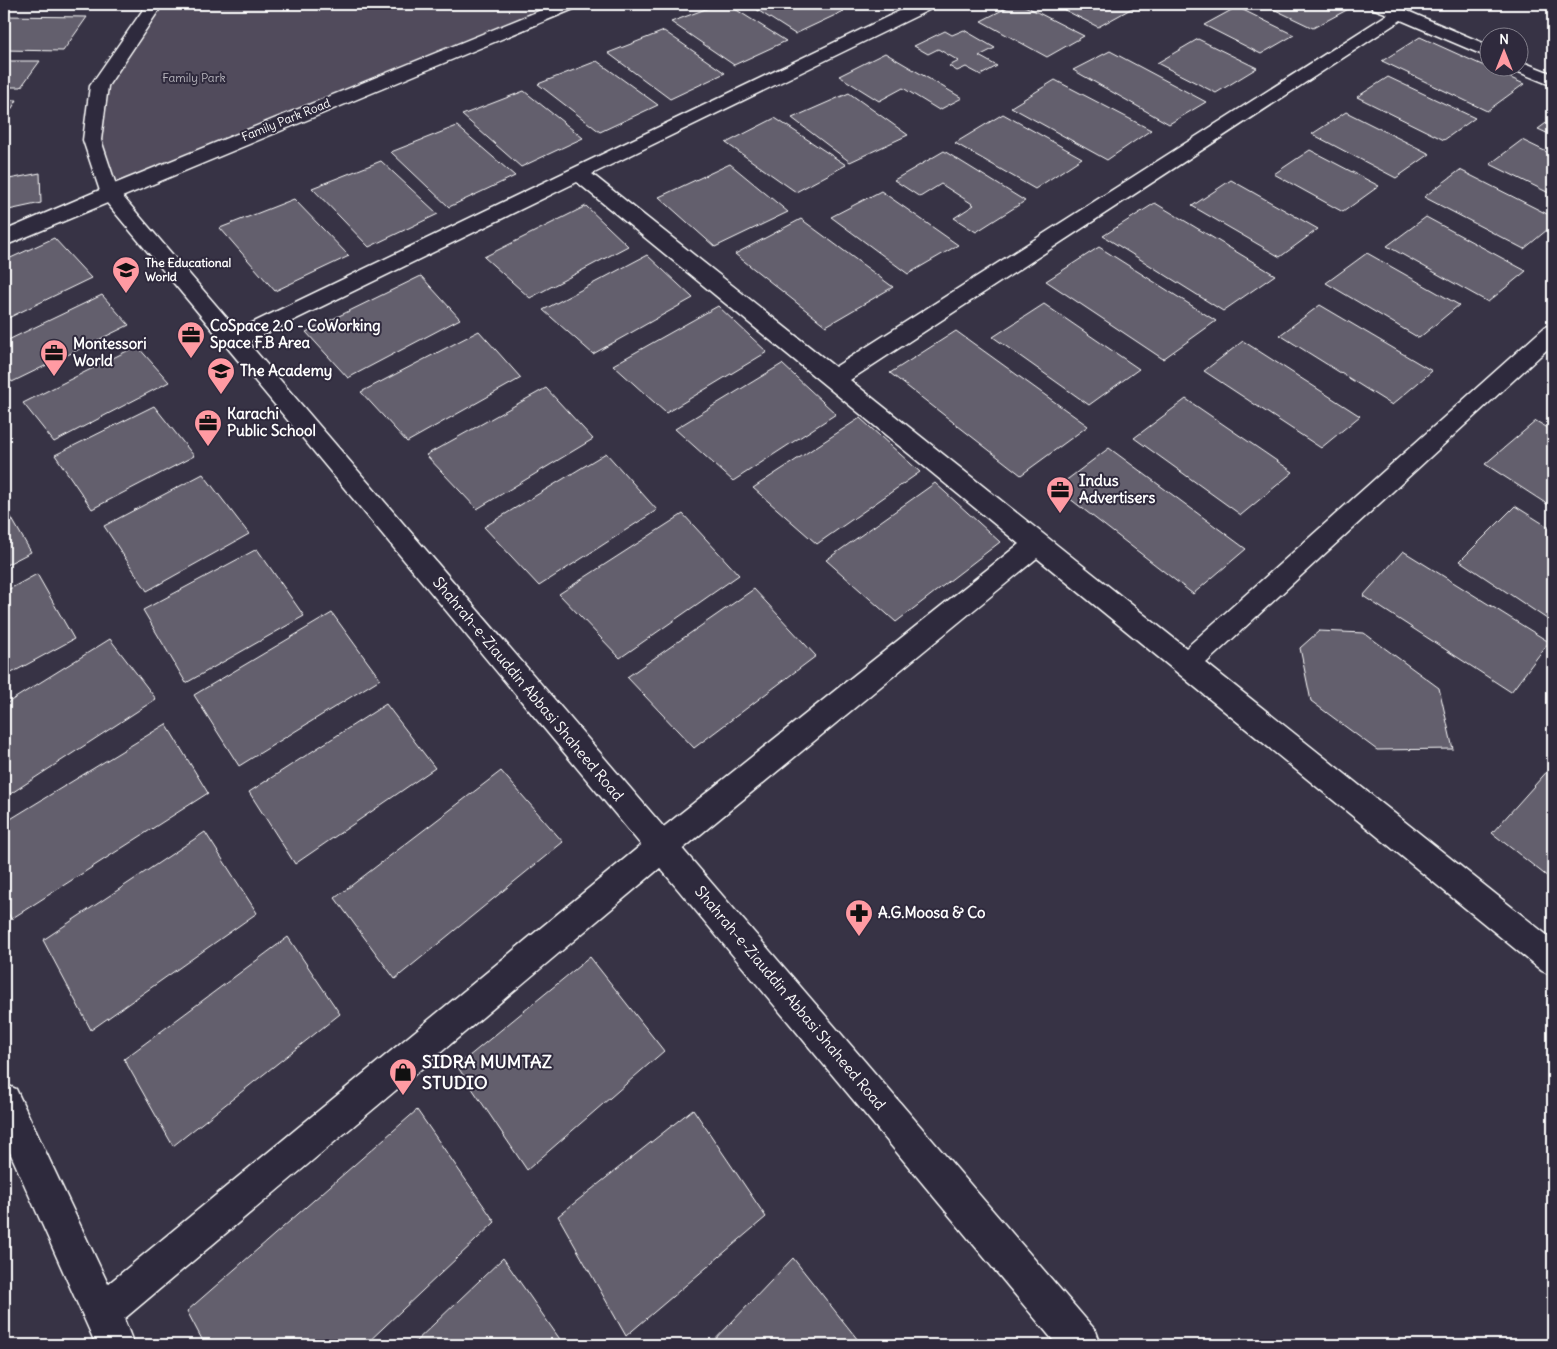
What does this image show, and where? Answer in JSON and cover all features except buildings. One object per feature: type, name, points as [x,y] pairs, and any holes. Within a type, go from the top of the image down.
[{"type":"street","name":"Shahrah-e-Ziauddin Abbasi Shaheed Road","points":[[155,4],[98,86],[92,140],[109,193],[1082,1345]]},
{"type":"street","name":"Family Park Road","points":[[4,239],[109,193],[570,4]]},
{"type":"street","points":[[235,340],[927,4]]},
{"type":"street","points":[[1378,4],[1480,49]]},
{"type":"street","points":[[834,379],[1400,14]]},
{"type":"street","points":[[1530,71],[1553,81]]},
{"type":"street","points":[[580,174],[1553,960]]},
{"type":"street","points":[[1187,664],[1553,332]]},
{"type":"street","points":[[102,1313],[662,847],[1038,544]]},
{"type":"street","points":[[4,1101],[115,1345]]},
{"type":"green space","name":"Family Park","points":[[156,4],[570,4],[109,193],[92,140],[99,86]]},
{"type":"place","name":"The Educational World","points":[[126,294]]},
{"type":"place","name":"CoSpace 2.0 - CoWorking Space F.B Area","points":[[191,359]]},
{"type":"place","name":"Montessori World","points":[[54,377]]},
{"type":"place","name":"The Academy","points":[[221,395]]},
{"type":"place","name":"Karachi Public School","points":[[208,447]]},
{"type":"place","name":"Indus Advertisers","points":[[1060,514]]},
{"type":"place","name":"A.G.Moosa & Co","points":[[859,937]]},
{"type":"place","name":"SIDRA MUMTAZ STUDIO","points":[[403,1096]]}]
